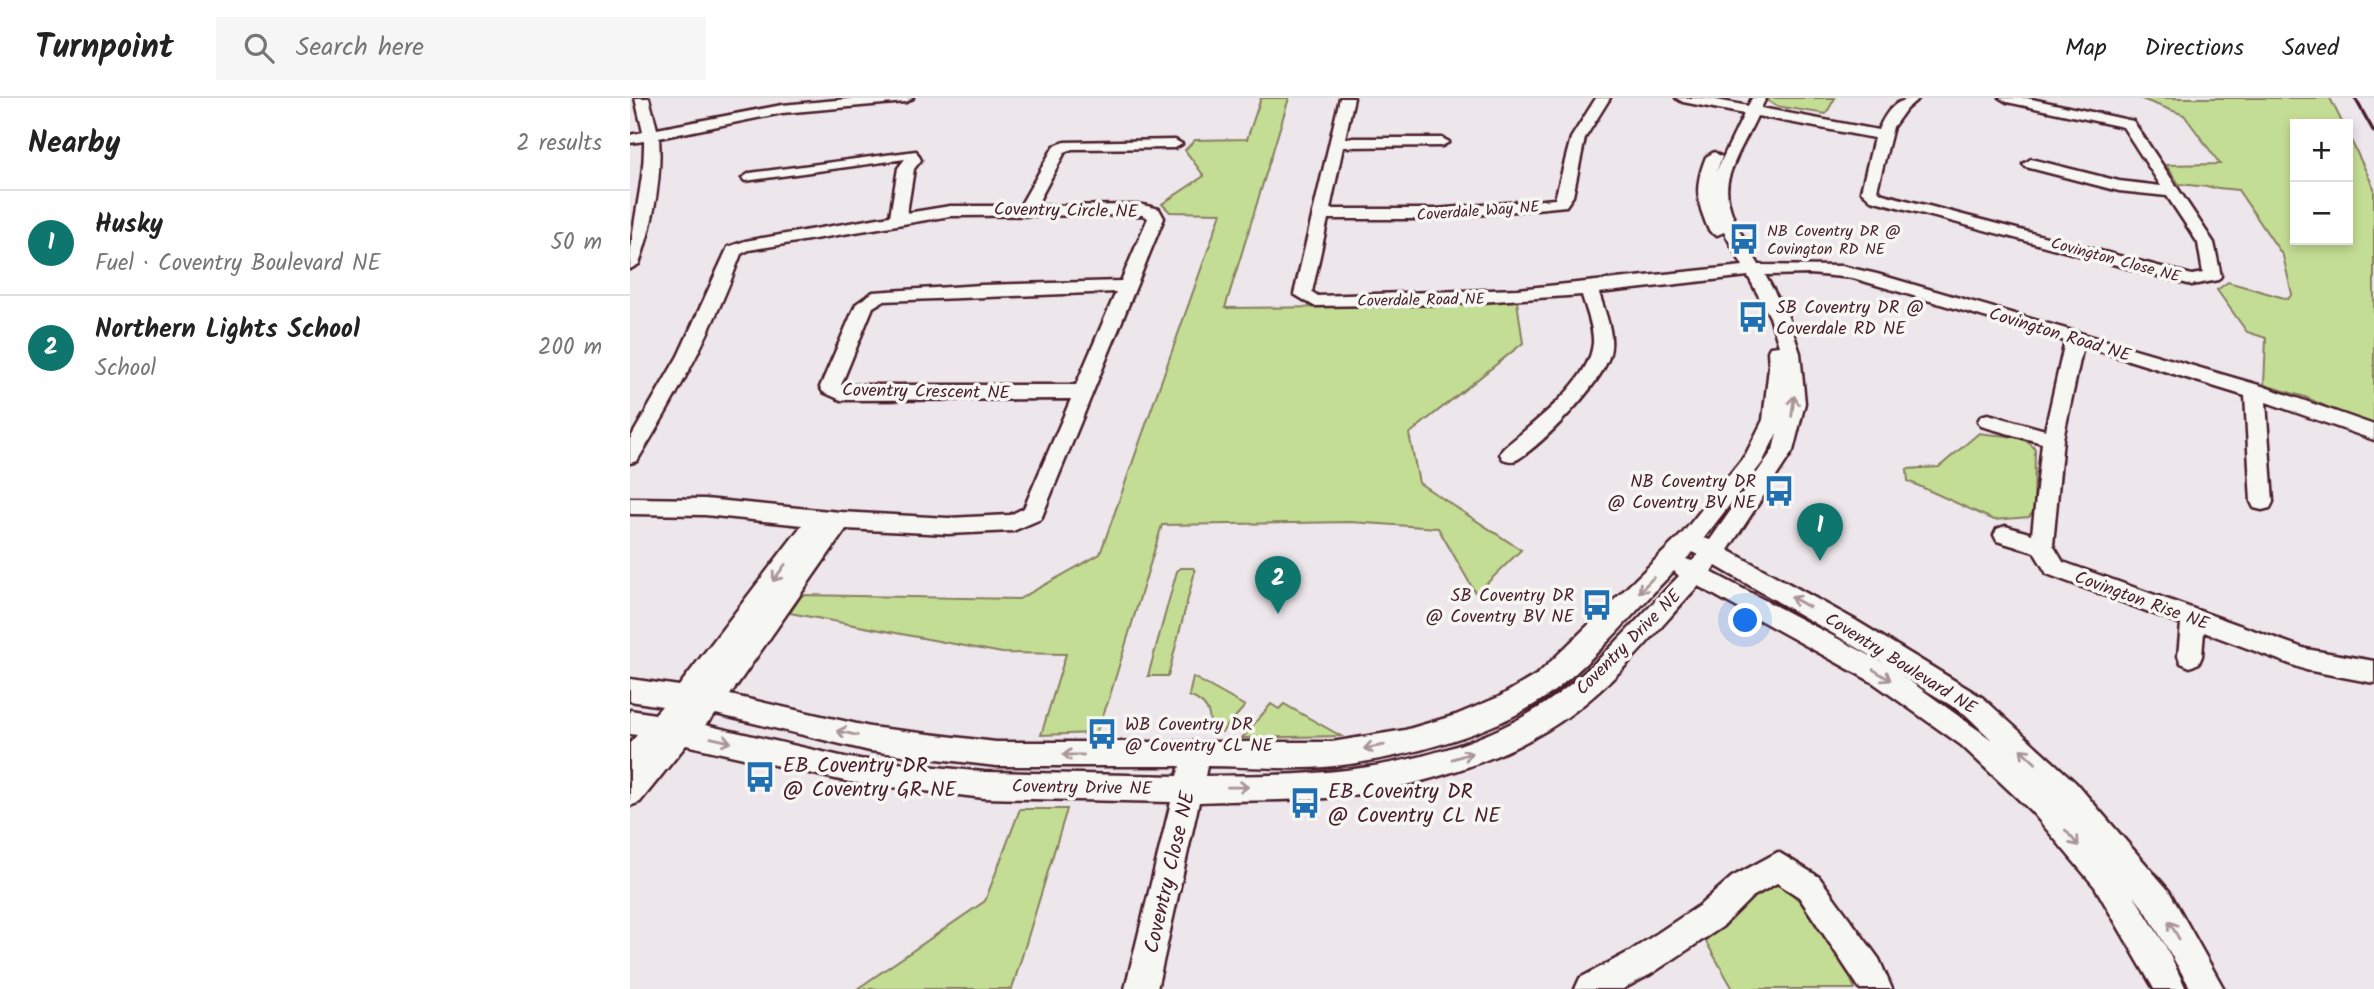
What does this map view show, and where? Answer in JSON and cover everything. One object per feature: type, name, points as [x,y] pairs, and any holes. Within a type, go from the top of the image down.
[{"type":"street","points":[[642,98],[652,137],[651,186]]},
{"type":"street","points":[[630,145],[652,137],[802,104],[906,98]]},
{"type":"street","name":"Coverdale Road NE","points":[[1347,98],[1303,295],[1314,301],[1432,301],[1747,273]]},
{"type":"street","name":"Coverdale Way NE","points":[[1321,214],[1435,214],[1560,203],[1565,196],[1578,138],[1603,98]]},
{"type":"street","points":[[1683,98],[1748,104]]},
{"type":"street","points":[[1713,98],[1883,131]]},
{"type":"street","name":"Covington Close NE","points":[[1912,98],[1895,109],[1883,131],[1868,191],[1877,197],[2192,280],[2212,276],[2206,243],[2128,124],[2007,98]]},
{"type":"street","points":[[652,137],[691,133],[802,104]]},
{"type":"street","name":"Coventry Drive NE","points":[[630,722],[862,772],[984,785],[1188,789],[1328,785],[1420,769],[1473,753],[1521,730],[1565,705],[1603,671],[1699,556],[1763,462],[1783,451],[1795,403],[1791,353],[1779,317],[1747,273],[1725,216],[1720,178],[1748,104]]},
{"type":"street","points":[[630,264],[651,186],[670,148],[691,133]]},
{"type":"street","points":[[1337,143],[1441,142]]},
{"type":"street","points":[[1026,209],[1059,149],[1070,145],[1175,144]]},
{"type":"street","points":[[750,178],[911,155],[913,160],[906,168],[898,218]]},
{"type":"street","points":[[2031,164],[2119,187],[2174,192]]},
{"type":"street","name":"Coventry Circle NE","points":[[630,456],[670,394],[697,339],[734,251],[745,246],[950,211],[1026,209],[1153,212],[1156,218],[1033,513],[1013,523],[948,526],[830,519],[705,507],[630,506]]},
{"type":"street","name":"Covington Road NE","points":[[1747,273],[1807,269],[1845,271],[2255,391],[2374,433]]},
{"type":"street","name":"Coventry Crescent NE","points":[[1082,392],[841,393],[830,387],[864,304],[879,296],[981,289],[1126,286]]},
{"type":"street","points":[[1510,454],[1567,404],[1595,366],[1602,345],[1588,289]]},
{"type":"street","points":[[2005,535],[2042,545],[2053,439],[2075,339]]},
{"type":"street","points":[[2255,391],[2262,502]]},
{"type":"street","points":[[1988,421],[2053,439]]},
{"type":"street","points":[[630,763],[671,729],[699,699],[830,519]]},
{"type":"street","name":"Covington Rise NE","points":[[2042,545],[2055,568],[2306,659],[2374,672]]},
{"type":"street","name":"Coventry Boulevard NE","points":[[1672,560],[1699,556],[1841,639],[1974,706],[2065,791],[2158,902],[2208,989]]},
{"type":"street","name":"Coventry Drive NE","points":[[630,690],[699,699],[870,739],[996,754],[1332,754],[1405,742],[1460,726],[1508,705],[1547,682],[1672,560]]},
{"type":"street","points":[[2190,656],[2193,620]]},
{"type":"street","name":"Coventry Boulevard NE","points":[[1841,639],[1881,674],[1969,737],[2042,803],[2105,877],[2154,956],[2170,989]]},
{"type":"street","points":[[630,793],[671,729]]},
{"type":"street","name":"Coventry Close NE","points":[[1141,989],[1196,754]]},
{"type":"street","points":[[1591,989],[1640,963],[1711,916],[1742,887],[1778,866],[1809,887],[1868,970],[1875,989]]},
{"type":"green space","points":[[1261,98],[1289,98],[1225,308],[1437,306],[1517,301],[1523,343],[1409,434],[1419,483],[1521,550],[1476,594],[1438,528],[1351,522],[1162,525],[1096,733],[1041,735],[1066,654],[1002,653],[790,613],[802,595],[1019,599],[1100,554],[1221,213],[1170,212],[1162,204],[1204,176],[1185,150],[1195,140],[1247,139]]},
{"type":"green space","points":[[1770,98],[1835,98],[1826,114],[1776,106],[1768,101]]},
{"type":"green space","points":[[2139,98],[2330,98],[2340,119],[2290,119],[2290,245],[2353,245],[2353,144],[2374,188],[2374,428],[2305,397],[2264,385],[2266,338],[2247,332],[2217,290],[2228,282],[2288,299],[2292,294],[2283,256],[2238,190],[2179,184],[2166,165],[2220,164],[2184,115]]},
{"type":"green space","points":[[1979,433],[2017,438],[2035,449],[2034,511],[2029,517],[1994,520],[1908,481],[1907,469],[1939,467]]},
{"type":"green space","points":[[1181,568],[1193,568],[1195,571],[1168,676],[1148,676],[1177,571]]},
{"type":"green space","points":[[1193,677],[1245,706],[1222,732],[1209,732],[1210,719],[1207,709],[1189,696]]},
{"type":"green space","points":[[1271,704],[1279,709],[1284,704],[1341,736],[1242,738]]},
{"type":"green space","points":[[1020,809],[1067,809],[1012,989],[857,989],[985,901]]},
{"type":"green space","points":[[1779,885],[1804,905],[1824,931],[1855,989],[1733,989],[1705,940],[1767,886]]},
{"type":"railway","points":[[2355,98],[2374,132]]},
{"type":"place","name":"NB Coventry DR @ Covington RD NE","points":[[1744,239]]},
{"type":"place","name":"SB Coventry DR @ Coverdale RD NE","points":[[1753,317]]},
{"type":"place","name":"NB Coventry DR @ Coventry BV NE","points":[[1779,491]]},
{"type":"place","name":"Husky","points":[[1820,561]]},
{"type":"place","name":"SB Coventry DR @ Coventry BV NE","points":[[1597,605]]},
{"type":"place","name":"Northern Lights School","points":[[1278,614]]},
{"type":"place","name":"WB Coventry DR @ Coventry CL NE","points":[[1102,734]]},
{"type":"place","name":"EB Coventry DR @ Coventry GR NE","points":[[760,777]]},
{"type":"place","name":"EB Coventry DR @ Coventry CL NE","points":[[1305,803]]}]
